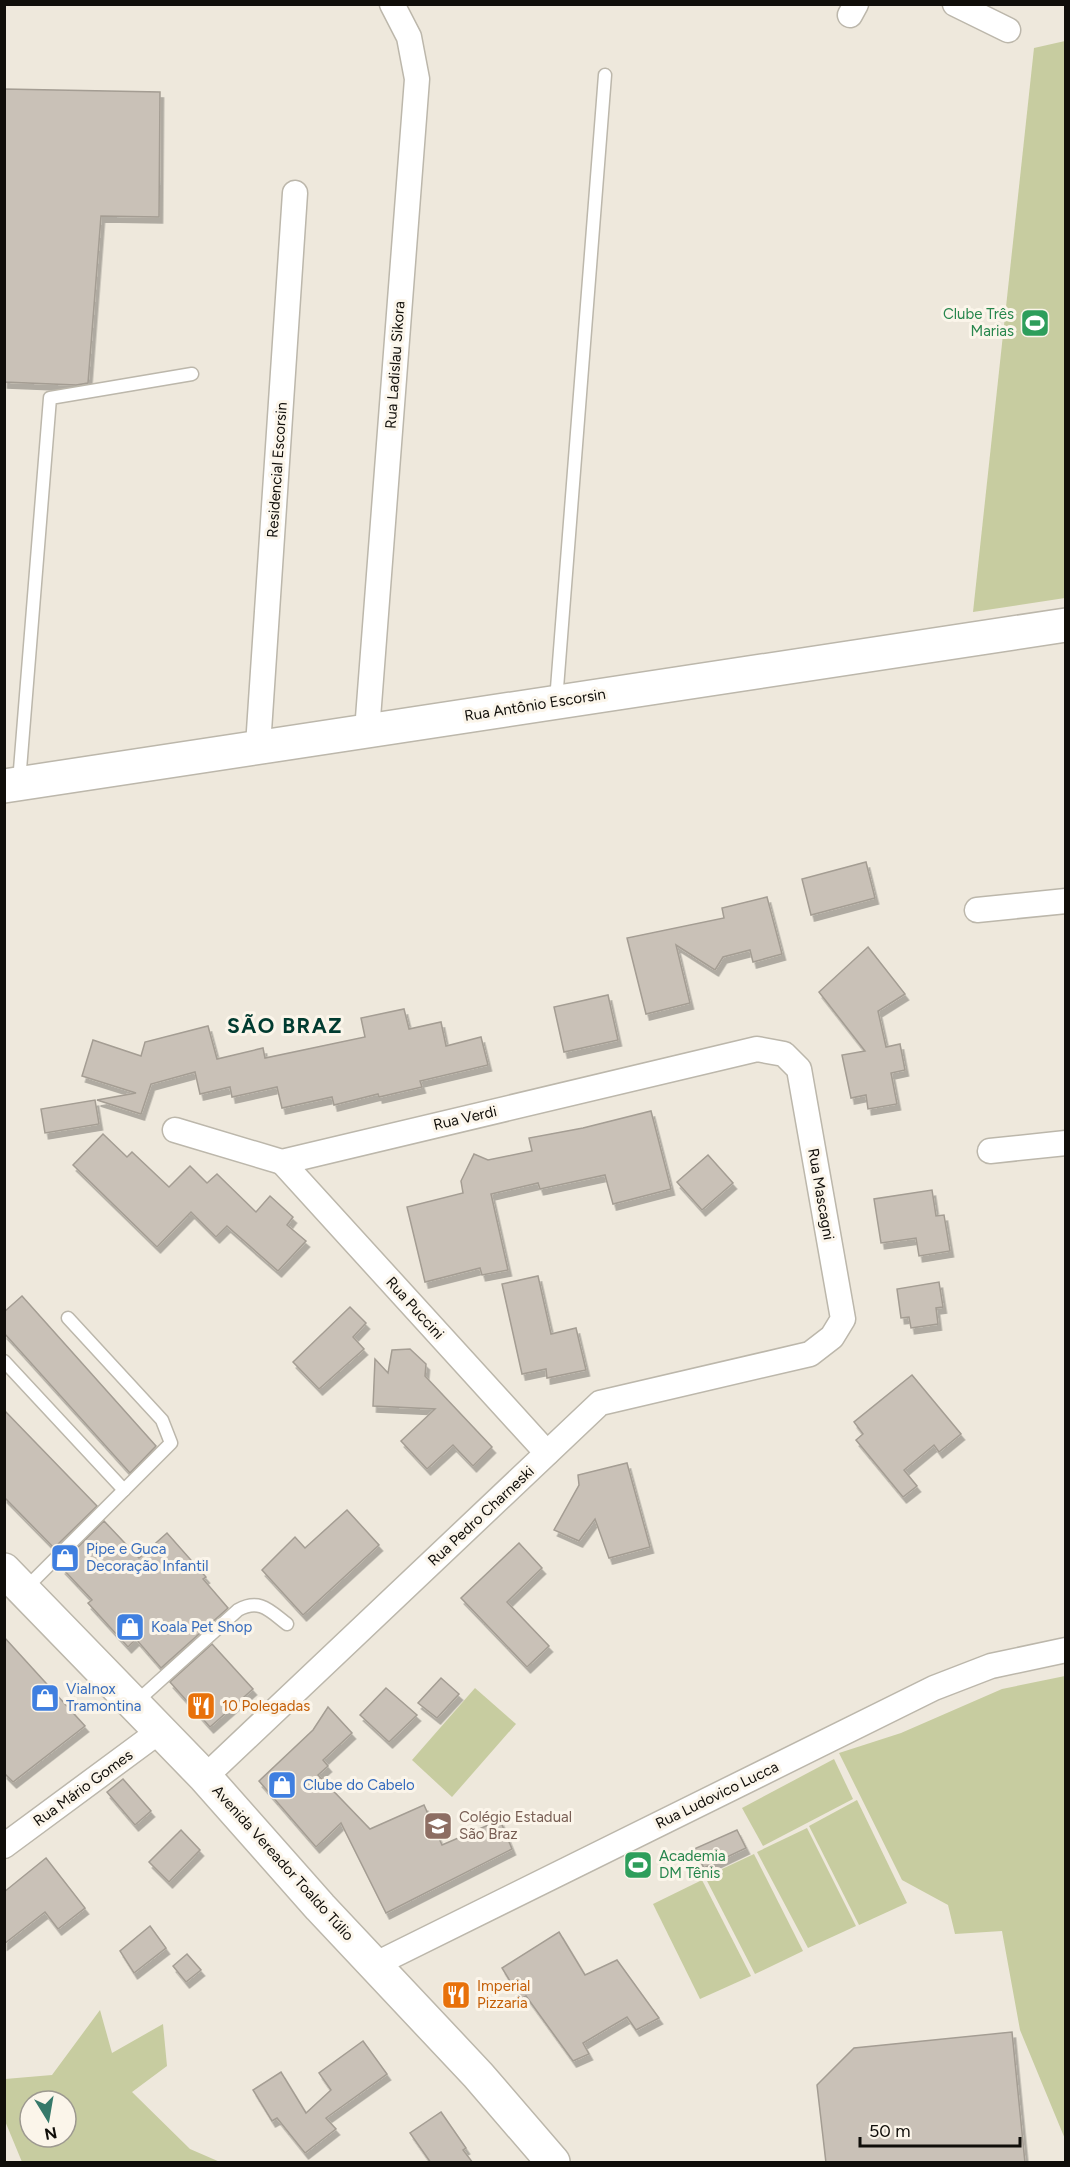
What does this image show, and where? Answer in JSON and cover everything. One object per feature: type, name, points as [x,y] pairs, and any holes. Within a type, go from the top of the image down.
[{"type":"street","name":"Rua Ladislau Sikora","points":[[367,731],[417,79],[409,37],[392,4]]},
{"type":"street","points":[[956,4],[1008,30]]},
{"type":"street","name":"Residencial Escorsin","points":[[258,746],[295,193]]},
{"type":"street","name":"Rua Antônio Escorsin","points":[[11,785],[1065,625]]},
{"type":"street","points":[[977,910],[1065,901]]},
{"type":"street","name":"Rua Verdi","points":[[282,1162],[757,1048]]},
{"type":"street","name":"Rua Mascagni","points":[[757,1048],[784,1054],[799,1069],[843,1319],[831,1337],[810,1354]]},
{"type":"street","points":[[175,1130],[282,1162]]},
{"type":"street","points":[[990,1150],[1065,1143]]},
{"type":"street","name":"Rua Puccini","points":[[282,1162],[548,1453]]},
{"type":"street","name":"Rua Pedro Charneski","points":[[205,1777],[600,1403],[810,1354]]},
{"type":"street","name":"Avenida Vereador Toaldo Túlio","points":[[14,1580],[205,1777],[320,1907],[478,2075],[553,2163]]},
{"type":"street","name":"Rua Ludovico Lucca","points":[[376,1964],[934,1688],[992,1666],[1065,1650]]},
{"type":"street","name":"Rua Mário Gomes","points":[[4,1846],[161,1730]]},
{"type":"lane","points":[[556,702],[605,75]]},
{"type":"lane","points":[[11,785],[50,398],[192,374]]},
{"type":"lane","points":[[14,1580],[124,1490],[168,1450],[171,1443],[170,1434],[162,1420],[69,1318]]},
{"type":"lane","points":[[4,1361],[124,1490]]},
{"type":"lane","points":[[134,1703],[238,1610],[249,1604],[261,1604],[287,1624]]},
{"type":"green space","name":"Clube Três Marias","points":[[1065,41],[1065,598],[973,612],[1034,48]]},
{"type":"green space","points":[[1066,1676],[1065,2139],[1020,2030],[1002,1931],[955,1934],[948,1905],[902,1880],[839,1753],[901,1733],[1002,1689]]},
{"type":"green space","points":[[475,1688],[516,1724],[452,1797],[412,1760]]},
{"type":"green space","points":[[834,1759],[853,1799],[763,1846],[742,1808]]},
{"type":"green space","points":[[857,1800],[907,1903],[859,1925],[809,1826]]},
{"type":"green space","points":[[807,1828],[856,1926],[808,1948],[757,1852]]},
{"type":"green space","points":[[754,1854],[803,1951],[755,1974],[705,1877]]},
{"type":"green space","points":[[702,1880],[751,1976],[700,1999],[653,1904]]},
{"type":"green space","points":[[100,2010],[112,2053],[163,2024],[167,2066],[132,2092],[190,2149],[220,2162],[22,2162],[5,2121],[5,2079],[52,2075]]},
{"type":"building","points":[[4,89],[160,92],[159,217],[101,216],[88,383],[76,385],[4,382]]},
{"type":"building","points":[[866,862],[875,898],[811,915],[802,879]]},
{"type":"building","points":[[767,897],[782,954],[753,962],[750,950],[723,957],[715,970],[676,945],[690,1003],[646,1014],[627,938],[724,918],[722,908]]},
{"type":"building","points":[[868,947],[905,994],[878,1011],[886,1047],[900,1044],[905,1070],[891,1073],[897,1104],[868,1109],[866,1095],[851,1098],[842,1055],[865,1051],[819,992]]},
{"type":"building","points":[[608,995],[618,1040],[564,1052],[554,1007]]},
{"type":"building","points":[[404,1009],[409,1029],[441,1022],[446,1046],[481,1037],[488,1065],[420,1081],[422,1087],[379,1097],[378,1094],[334,1105],[332,1097],[282,1108],[277,1087],[232,1097],[230,1087],[200,1094],[195,1072],[151,1084],[141,1114],[97,1100],[136,1093],[82,1076],[93,1040],[141,1056],[145,1042],[208,1026],[217,1059],[263,1048],[265,1058],[365,1037],[361,1018]]},
{"type":"building","points":[[95,1100],[99,1124],[45,1133],[41,1109]]},
{"type":"building","points":[[651,1111],[671,1189],[613,1204],[605,1175],[540,1189],[538,1183],[491,1194],[508,1270],[482,1275],[480,1268],[425,1282],[407,1207],[463,1193],[461,1181],[474,1154],[488,1160],[532,1151],[529,1138],[583,1128]]},
{"type":"building","points":[[103,1134],[127,1157],[132,1152],[169,1187],[190,1166],[207,1183],[217,1174],[256,1212],[270,1196],[293,1217],[287,1225],[306,1241],[278,1271],[227,1226],[216,1237],[191,1212],[157,1247],[73,1165]]},
{"type":"building","points":[[708,1155],[733,1183],[702,1210],[677,1182]]},
{"type":"building","points":[[932,1190],[936,1216],[944,1215],[950,1251],[919,1256],[916,1238],[881,1243],[874,1199]]},
{"type":"building","points":[[538,1276],[551,1334],[576,1328],[586,1370],[547,1378],[546,1369],[522,1374],[502,1284]]},
{"type":"building","points":[[939,1282],[943,1307],[936,1308],[938,1324],[911,1328],[909,1317],[901,1318],[897,1289]]},
{"type":"building","points":[[22,1296],[156,1446],[130,1473],[4,1333],[4,1312]]},
{"type":"building","points":[[350,1307],[366,1323],[353,1337],[364,1349],[319,1389],[293,1362]]},
{"type":"building","points":[[410,1349],[426,1364],[425,1376],[492,1447],[473,1466],[453,1445],[427,1469],[401,1441],[435,1409],[373,1406],[375,1359],[388,1373],[392,1350]]},
{"type":"building","points":[[912,1375],[961,1434],[939,1452],[934,1445],[904,1470],[917,1486],[903,1497],[856,1440],[863,1434],[854,1422]]},
{"type":"building","points":[[4,1410],[97,1506],[54,1548],[4,1497]]},
{"type":"building","points":[[627,1463],[650,1547],[609,1558],[595,1519],[579,1541],[554,1530],[579,1485],[578,1475]]},
{"type":"building","points":[[347,1510],[379,1545],[303,1615],[262,1570],[295,1537],[305,1548]]},
{"type":"building","points":[[104,1521],[139,1558],[167,1533],[206,1577],[203,1579],[228,1608],[161,1668],[136,1639],[128,1647],[88,1603],[92,1600],[62,1568],[68,1562],[65,1560]]},
{"type":"building","points":[[519,1543],[542,1568],[507,1602],[549,1646],[527,1667],[461,1598]]},
{"type":"building","points":[[4,1637],[85,1726],[13,1782],[4,1773]]},
{"type":"building","points":[[212,1644],[253,1689],[210,1727],[170,1682]]},
{"type":"building","points":[[441,1678],[459,1694],[437,1718],[418,1703]]},
{"type":"building","points":[[386,1688],[417,1715],[389,1742],[360,1715]]},
{"type":"building","points":[[328,1707],[352,1733],[323,1760],[328,1766],[318,1775],[370,1829],[424,1805],[442,1845],[500,1820],[512,1849],[386,1913],[341,1823],[316,1847],[259,1781],[313,1730]]},
{"type":"building","points":[[123,1779],[151,1811],[135,1825],[107,1792]]},
{"type":"building","points":[[181,1830],[200,1850],[169,1882],[149,1862]]},
{"type":"building","points":[[737,1830],[746,1848],[704,1868],[694,1849]]},
{"type":"building","points":[[46,1858],[85,1908],[58,1929],[45,1912],[4,1944],[4,1892]]},
{"type":"building","points":[[150,1926],[166,1948],[134,1973],[120,1951]]},
{"type":"building","points":[[559,1932],[585,1975],[617,1960],[659,2018],[636,2030],[627,2017],[583,2043],[589,2054],[573,2061],[526,1996],[521,1999],[502,1968]]},
{"type":"building","points":[[187,1954],[201,1970],[186,1982],[173,1966]]},
{"type":"building","points":[[1012,2032],[1025,2163],[826,2163],[817,2085],[854,2048]]},
{"type":"building","points":[[363,2041],[387,2074],[326,2118],[336,2129],[305,2153],[277,2118],[272,2121],[253,2090],[281,2072],[306,2113],[331,2090],[319,2073]]},
{"type":"building","points":[[441,2112],[466,2148],[463,2150],[473,2163],[431,2163],[410,2133]]},
{"type":"place","name":"Clube Três Marias","points":[[1035,323]]},
{"type":"place","name":"Pipe e Guca Decoração Infantil","points":[[65,1558]]},
{"type":"place","name":"Koala Pet Shop","points":[[130,1627]]},
{"type":"place","name":"ViaInox Tramontina","points":[[45,1698]]},
{"type":"place","name":"10 Polegadas","points":[[201,1706]]},
{"type":"place","name":"Clube do Cabelo","points":[[282,1785]]},
{"type":"place","name":"Colégio Estadual São Braz","points":[[438,1826]]},
{"type":"place","name":"Academia DM Tênis","points":[[638,1865]]},
{"type":"place","name":"Imperial Pizzaria","points":[[456,1995]]},
{"type":"district","name":"SÃO BRAZ","points":[[285,1025]]}]
